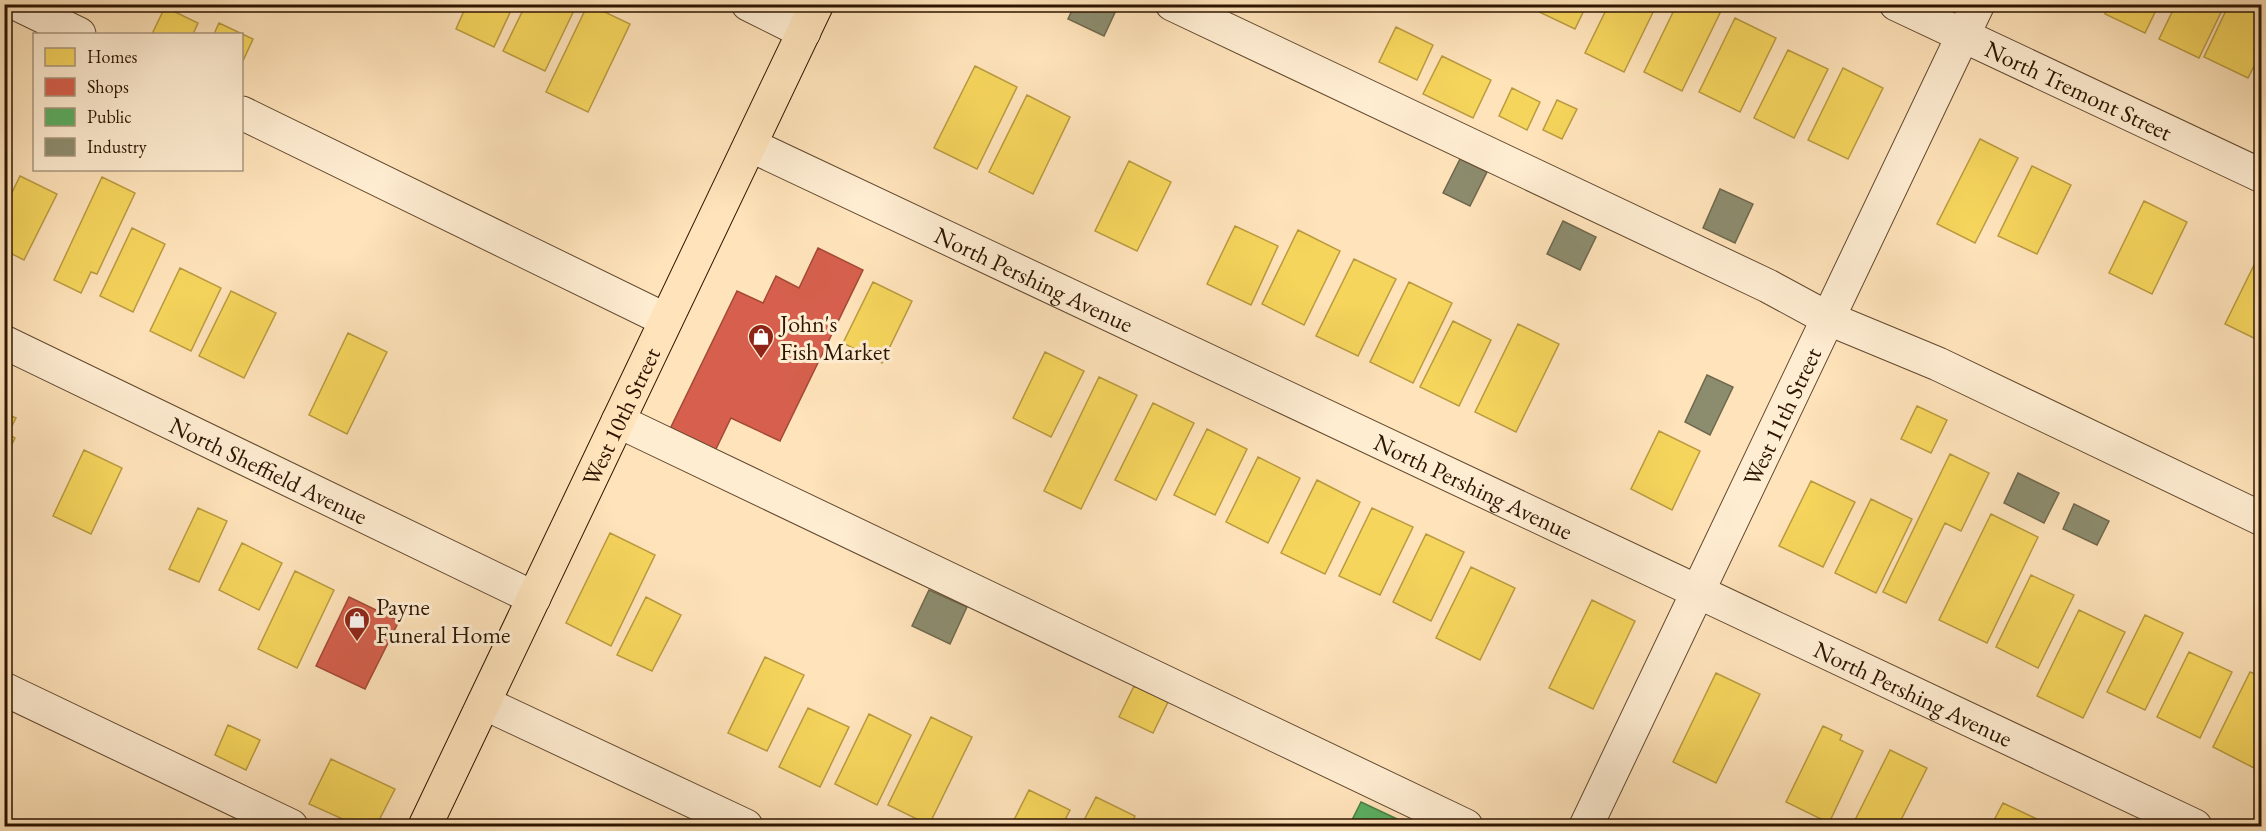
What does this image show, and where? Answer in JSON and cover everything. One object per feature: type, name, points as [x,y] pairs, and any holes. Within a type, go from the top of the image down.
[{"type":"main road","name":"West 10th Street","points":[[425,826],[811,18]]},
{"type":"street","points":[[17,4],[77,33]]},
{"type":"street","points":[[748,4],[811,18]]},
{"type":"street","points":[[1172,4],[1767,286],[1827,318],[1938,364],[2262,519]]},
{"type":"street","name":"North Tremont Street","points":[[1896,4],[2262,176]]},
{"type":"street","name":"West 11th Street","points":[[1586,826],[1978,4]]},
{"type":"street","points":[[243,113],[666,320]]},
{"type":"street","name":"North Pershing Avenue","points":[[750,145],[2195,826]]},
{"type":"street","name":"North Sheffield Avenue","points":[[4,342],[534,598]]},
{"type":"street","points":[[618,421],[1466,826]]},
{"type":"street","points":[[4,689],[291,826]]},
{"type":"street","points":[[484,703],[746,826]]},
{"type":"building: Homes","points":[[467,4],[514,4],[494,47],[456,29]]},
{"type":"building: Homes","points":[[526,4],[577,4],[545,71],[503,51]]},
{"type":"building: Homes","points":[[588,4],[630,24],[588,112],[546,92]]},
{"type":"building: Homes","points":[[1540,4],[1587,4],[1575,29],[1537,11]]},
{"type":"building: Homes","points":[[1609,4],[1657,4],[1624,72],[1585,53]]},
{"type":"building: Homes","points":[[1677,4],[1709,4],[1721,11],[1682,91],[1644,72]]},
{"type":"building: Homes","points":[[2110,4],[2159,4],[2145,33],[2105,14]]},
{"type":"building: Homes","points":[[2176,4],[2225,4],[2199,58],[2159,39]]},
{"type":"building: Homes","points":[[2229,4],[2262,4],[2262,50],[2248,78],[2204,57]]},
{"type":"building: Homes","points":[[165,7],[198,23],[193,33],[152,33]]},
{"type":"building: Homes","points":[[1735,18],[1776,38],[1740,112],[1699,92]]},
{"type":"building: Homes","points":[[219,23],[240,33],[214,33]]},
{"type":"building: Homes","points":[[1396,27],[1433,45],[1417,80],[1379,62]]},
{"type":"building: Homes","points":[[243,34],[253,39],[243,61]]},
{"type":"building: Homes","points":[[1788,50],[1828,69],[1794,138],[1754,118]]},
{"type":"building: Homes","points":[[1442,56],[1491,80],[1473,118],[1423,94]]},
{"type":"building: Homes","points":[[975,66],[1017,87],[977,169],[934,148]]},
{"type":"building: Homes","points":[[1843,68],[1883,88],[1848,159],[1808,140]]},
{"type":"building: Homes","points":[[1512,88],[1540,102],[1527,130],[1499,116]]},
{"type":"building: Homes","points":[[1027,95],[1070,117],[1033,194],[989,172]]},
{"type":"building: Homes","points":[[1557,100],[1577,109],[1562,139],[1543,130]]},
{"type":"building: Homes","points":[[1980,139],[2018,158],[1975,243],[1937,224]]},
{"type":"building: Homes","points":[[1129,161],[1171,182],[1137,251],[1095,231]]},
{"type":"building: Homes","points":[[2032,166],[2071,185],[2037,254],[1998,236]]},
{"type":"building: Homes","points":[[20,176],[57,194],[24,260],[4,250],[4,209]]},
{"type":"building: Homes","points":[[102,177],[135,193],[97,274],[91,272],[81,293],[54,280]]},
{"type":"building: Homes","points":[[2144,201],[2187,222],[2152,294],[2109,273]]},
{"type":"building: Homes","points":[[1235,226],[1278,246],[1251,305],[1207,284]]},
{"type":"building: Homes","points":[[132,228],[165,244],[133,312],[100,296]]},
{"type":"building: Homes","points":[[1298,230],[1340,251],[1304,325],[1262,304]]},
{"type":"building: Homes","points":[[2258,257],[2262,259],[2262,342],[2225,324]]},
{"type":"building: Homes","points":[[1354,259],[1396,279],[1358,356],[1316,336]]},
{"type":"building: Homes","points":[[180,268],[221,288],[191,351],[150,331]]},
{"type":"building: Homes","points":[[873,282],[912,301],[882,363],[843,343]]},
{"type":"building: Homes","points":[[1409,282],[1452,303],[1413,383],[1370,362]]},
{"type":"building: Homes","points":[[231,291],[276,313],[244,378],[199,356]]},
{"type":"building: Homes","points":[[1453,321],[1491,340],[1459,406],[1420,387]]},
{"type":"building: Homes","points":[[1518,324],[1559,344],[1516,432],[1475,412]]},
{"type":"building: Homes","points":[[348,333],[387,352],[347,434],[309,415]]},
{"type":"building: Homes","points":[[1045,352],[1084,371],[1051,437],[1013,418]]},
{"type":"building: Homes","points":[[1099,377],[1137,395],[1081,509],[1044,491]]},
{"type":"building: Homes","points":[[1153,403],[1194,423],[1156,500],[1115,480]]},
{"type":"building: Homes","points":[[1917,406],[1947,420],[1931,453],[1901,439]]},
{"type":"building: Homes","points":[[4,413],[16,418],[8,434],[15,438],[4,460]]},
{"type":"building: Homes","points":[[1207,429],[1247,449],[1215,515],[1174,495]]},
{"type":"building: Homes","points":[[1659,431],[1700,451],[1672,510],[1631,489]]},
{"type":"building: Homes","points":[[84,450],[122,468],[91,534],[53,516]]},
{"type":"building: Homes","points":[[1950,454],[1989,473],[1961,531],[1945,523],[1906,603],[1883,592]]},
{"type":"building: Homes","points":[[1258,457],[1300,478],[1268,543],[1226,522]]},
{"type":"building: Homes","points":[[1317,480],[1360,502],[1325,574],[1281,553]]},
{"type":"building: Homes","points":[[1811,481],[1855,502],[1823,567],[1779,546]]},
{"type":"building: Homes","points":[[1871,499],[1912,519],[1876,593],[1835,573]]},
{"type":"building: Homes","points":[[198,508],[227,521],[199,582],[169,569]]},
{"type":"building: Homes","points":[[1372,508],[1413,527],[1380,595],[1339,576]]},
{"type":"building: Homes","points":[[1991,514],[2038,537],[1987,643],[1939,620]]},
{"type":"building: Homes","points":[[610,533],[655,555],[611,646],[566,623]]},
{"type":"building: Homes","points":[[1426,534],[1464,552],[1431,621],[1393,602]]},
{"type":"building: Homes","points":[[242,543],[282,563],[259,610],[219,590]]},
{"type":"building: Homes","points":[[1471,567],[1515,588],[1480,660],[1436,638]]},
{"type":"building: Homes","points":[[295,571],[334,590],[297,668],[258,649]]},
{"type":"building: Homes","points":[[2031,575],[2074,595],[2038,668],[1996,647]]},
{"type":"building: Homes","points":[[646,597],[681,615],[652,671],[617,655]]},
{"type":"building: Homes","points":[[1592,600],[1635,621],[1593,709],[1549,688]]},
{"type":"building: Homes","points":[[2079,610],[2125,632],[2083,718],[2037,696]]},
{"type":"building: Homes","points":[[2145,615],[2183,633],[2145,710],[2107,692]]},
{"type":"building: Homes","points":[[2189,652],[2232,672],[2200,738],[2157,717]]},
{"type":"building: Homes","points":[[765,657],[804,675],[767,751],[728,733]]},
{"type":"building: Homes","points":[[2250,672],[2262,677],[2262,753],[2254,768],[2213,747]]},
{"type":"building: Homes","points":[[1716,673],[1760,694],[1716,783],[1673,762]]},
{"type":"building: Homes","points":[[1134,686],[1168,702],[1153,733],[1119,717]]},
{"type":"building: Homes","points":[[808,708],[849,727],[820,787],[779,767]]},
{"type":"building: Homes","points":[[869,714],[911,735],[877,805],[835,784]]},
{"type":"building: Homes","points":[[931,717],[972,737],[929,825],[888,805]]},
{"type":"building: Homes","points":[[228,725],[260,740],[246,770],[215,755]]},
{"type":"building: Homes","points":[[1823,726],[1842,735],[1840,740],[1863,751],[1829,823],[1786,802]]},
{"type":"building: Homes","points":[[1890,750],[1927,768],[1898,826],[1852,826]]},
{"type":"building: Homes","points":[[331,759],[395,789],[376,826],[358,826],[309,804]]},
{"type":"building: Homes","points":[[1029,790],[1070,810],[1062,826],[1011,826]]},
{"type":"building: Homes","points":[[1096,797],[1135,816],[1130,826],[1081,826]]},
{"type":"building: Homes","points":[[2003,803],[2037,819],[2033,826],[1991,826]]},
{"type":"building: Homes","points":[[4,819],[20,826],[4,826]]},
{"type":"building: Shops","name":"John's Fish Market","points":[[818,248],[863,270],[780,441],[731,418],[715,451],[670,429],[737,291],[763,303],[776,276],[799,288]]},
{"type":"building: Shops","name":"Payne Funeral Home","points":[[349,597],[399,621],[365,689],[316,666]]},
{"type":"building: Public","points":[[1361,802],[1412,826],[1349,826]]},
{"type":"building: Industry","points":[[1075,4],[1119,4],[1104,36],[1068,19]]},
{"type":"building: Industry","points":[[1460,159],[1487,172],[1470,206],[1443,193]]},
{"type":"building: Industry","points":[[1720,189],[1753,204],[1735,243],[1703,228]]},
{"type":"building: Industry","points":[[1563,221],[1596,237],[1580,270],[1547,254]]},
{"type":"building: Industry","points":[[1707,375],[1733,387],[1710,435],[1685,422]]},
{"type":"building: Industry","points":[[2018,473],[2059,493],[2044,523],[2004,503]]},
{"type":"building: Industry","points":[[2074,504],[2109,521],[2097,545],[2063,529]]},
{"type":"building: Industry","points":[[929,590],[967,607],[950,644],[912,626]]},
{"type":"place","name":"John's Fish Market","points":[[761,360]]},
{"type":"place","name":"Payne Funeral Home","points":[[357,643]]}]
